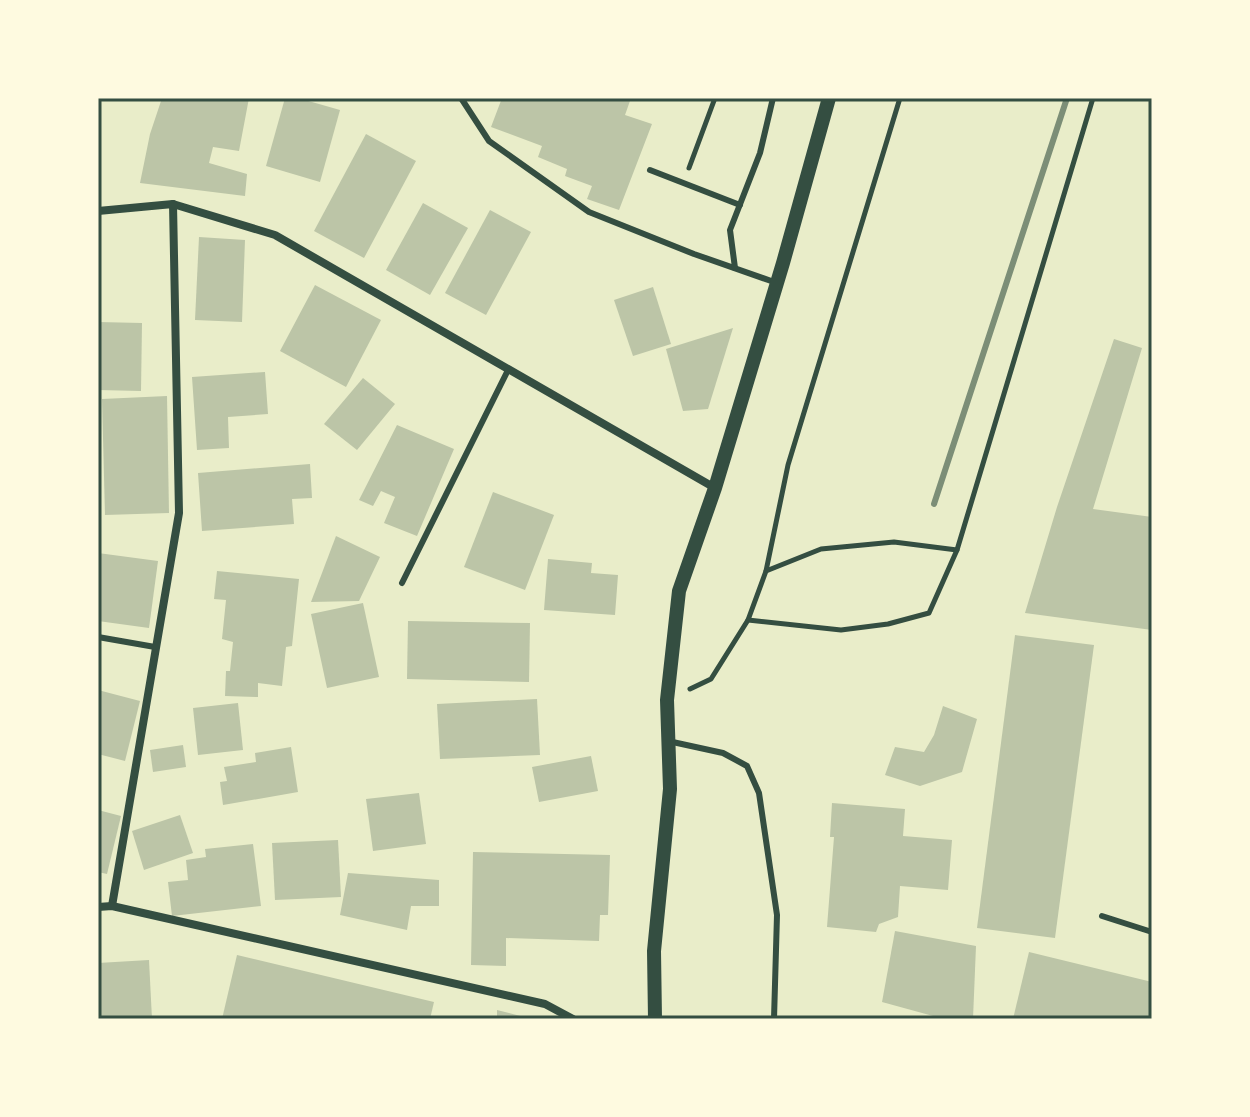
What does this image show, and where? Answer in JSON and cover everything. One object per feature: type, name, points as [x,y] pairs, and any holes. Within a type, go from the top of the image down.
[{"type":"street","points":[[655,1019],[654,951],[670,789],[667,700],[679,591],[715,488],[829,98]]},
{"type":"street","points":[[98,211],[173,204],[275,235],[715,488]]},
{"type":"street","points":[[112,906],[179,513],[173,204]]},
{"type":"street","points":[[98,907],[112,906],[545,1004],[573,1019]]},
{"type":"lane","points":[[461,98],[489,141],[589,212],[777,283]]},
{"type":"lane","points":[[735,268],[730,230],[760,153],[773,98]]},
{"type":"lane","points":[[650,170],[740,205]]},
{"type":"lane","points":[[402,583],[508,370]]},
{"type":"lane","points":[[98,637],[155,647]]},
{"type":"lane","points":[[668,741],[723,753],[747,766],[759,793],[777,915],[774,1019]]},
{"type":"lane","points":[[1102,916],[1152,932]]},
{"type":"path","points":[[697,147],[715,98]]},
{"type":"path","points":[[667,700],[711,679],[748,620],[766,571],[788,465],[900,98]]},
{"type":"path","points":[[748,620],[841,630],[888,624],[929,613],[957,550],[1093,98]]},
{"type":"path","points":[[766,571],[821,549],[894,542],[957,550]]},
{"type":"building","points":[[162,98],[249,98],[239,151],[213,147],[209,163],[247,174],[245,196],[140,183],[150,134]]},
{"type":"building","points":[[285,98],[298,98],[340,110],[320,182],[266,166]]},
{"type":"building","points":[[502,98],[631,98],[625,115],[652,124],[619,210],[587,199],[592,186],[565,176],[567,169],[538,157],[542,146],[491,127]]},
{"type":"building","points":[[366,134],[416,161],[364,258],[314,231]]},
{"type":"building","points":[[423,203],[468,228],[430,295],[386,270]]},
{"type":"building","points":[[490,210],[531,232],[486,315],[445,293]]},
{"type":"building","points":[[199,237],[245,240],[242,322],[195,320]]},
{"type":"building","points":[[315,285],[381,320],[346,387],[280,351]]},
{"type":"building","points":[[653,287],[671,344],[633,356],[614,300]]},
{"type":"building","points":[[98,322],[142,323],[141,391],[98,390]]},
{"type":"building","points":[[733,328],[708,409],[683,411],[666,349]]},
{"type":"building","points":[[1114,339],[1142,348],[1093,509],[1152,517],[1152,630],[1025,613]]},
{"type":"building","points":[[265,372],[268,414],[228,417],[229,448],[197,450],[192,377]]},
{"type":"building","points":[[363,378],[395,404],[357,450],[324,424]]},
{"type":"building","points":[[167,396],[169,513],[105,515],[102,399]]},
{"type":"building","points":[[397,425],[454,449],[417,536],[384,523],[395,497],[381,491],[373,506],[359,500]]},
{"type":"building","points":[[310,464],[312,498],[292,499],[294,524],[202,531],[198,473]]},
{"type":"building","points":[[493,492],[554,515],[525,590],[464,567]]},
{"type":"building","points":[[336,536],[380,557],[359,601],[311,602]]},
{"type":"building","points":[[98,553],[158,561],[149,628],[98,621]]},
{"type":"building","points":[[548,559],[592,563],[591,573],[618,575],[615,615],[544,610]]},
{"type":"building","points":[[217,571],[299,579],[292,646],[286,647],[282,686],[258,683],[258,697],[225,696],[226,671],[230,671],[233,642],[222,639],[226,600],[214,599]]},
{"type":"building","points":[[363,603],[379,677],[327,688],[311,614]]},
{"type":"building","points":[[408,621],[530,623],[529,682],[407,679]]},
{"type":"building","points":[[1015,635],[1094,645],[1055,938],[977,928]]},
{"type":"building","points":[[98,690],[140,701],[125,761],[98,754]]},
{"type":"building","points":[[537,699],[540,755],[440,759],[437,704]]},
{"type":"building","points":[[238,703],[243,750],[198,755],[193,708]]},
{"type":"building","points":[[943,706],[977,719],[962,772],[920,786],[885,775],[895,747],[924,752],[934,735]]},
{"type":"building","points":[[183,745],[186,767],[153,772],[150,750]]},
{"type":"building","points":[[291,747],[298,792],[223,805],[220,782],[227,781],[224,767],[256,762],[255,753]]},
{"type":"building","points":[[591,756],[598,791],[539,802],[532,767]]},
{"type":"building","points":[[419,793],[426,844],[373,851],[366,799]]},
{"type":"building","points":[[832,803],[905,809],[903,836],[952,840],[948,890],[900,886],[898,917],[879,924],[876,932],[827,927],[834,837],[830,837]]},
{"type":"building","points":[[98,810],[121,816],[107,874],[98,872]]},
{"type":"building","points":[[180,815],[193,853],[144,870],[132,831]]},
{"type":"building","points":[[338,840],[341,897],[275,900],[272,843]]},
{"type":"building","points":[[253,844],[261,906],[172,916],[168,882],[188,880],[186,860],[206,857],[205,849]]},
{"type":"building","points":[[473,852],[610,855],[608,915],[600,915],[599,941],[506,938],[506,966],[471,965]]},
{"type":"building","points":[[348,873],[439,880],[439,906],[411,906],[407,930],[340,915]]},
{"type":"building","points":[[895,931],[976,946],[973,1019],[944,1019],[882,1002]]},
{"type":"building","points":[[1029,952],[1152,982],[1152,1019],[1013,1019]]},
{"type":"building","points":[[237,955],[434,1002],[430,1019],[222,1019]]},
{"type":"building","points":[[149,960],[152,1019],[98,1019],[98,963]]},
{"type":"building","points":[[497,1010],[528,1018],[528,1019],[497,1019]]},
{"type":"railway","points":[[934,504],[1067,98]]}]
